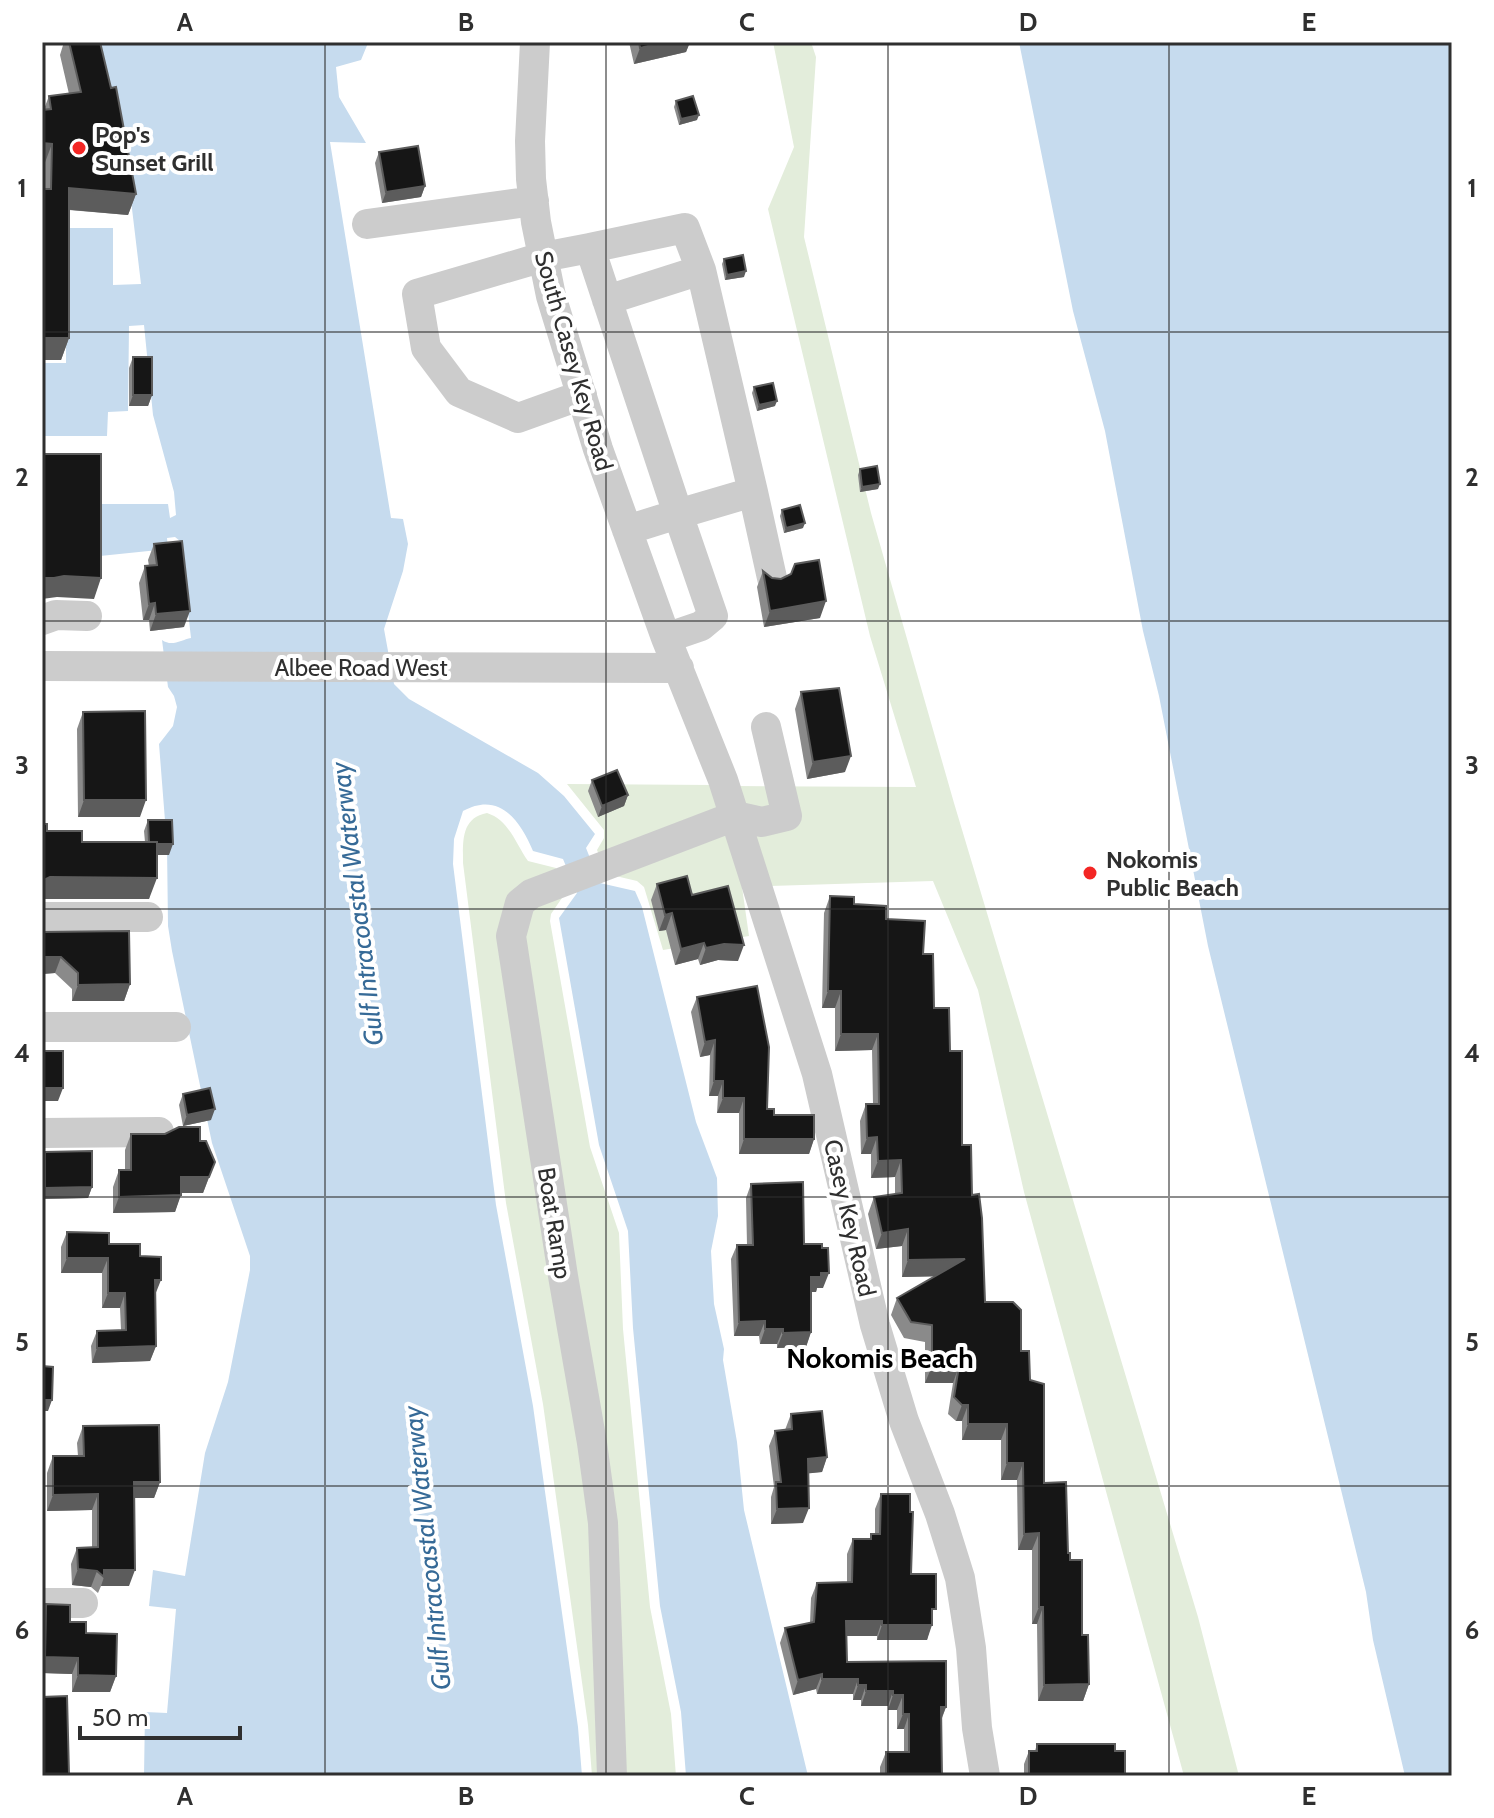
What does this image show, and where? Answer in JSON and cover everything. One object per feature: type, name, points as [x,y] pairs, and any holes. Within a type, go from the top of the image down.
[{"type":"street","name":"South Casey Key Road","points":[[535,42],[530,141],[534,201],[551,296],[627,530],[679,668]]},
{"type":"street","points":[[367,224],[534,201]]},
{"type":"street","points":[[582,395],[518,418],[459,392],[426,348],[417,294],[543,257],[685,228],[701,270],[772,578]]},
{"type":"street","points":[[590,248],[713,616],[701,626],[666,638]]},
{"type":"street","points":[[607,300],[701,270]]},
{"type":"street","points":[[627,530],[753,492]]},
{"type":"street","points":[[42,620],[56,615],[87,616]]},
{"type":"street","name":"Albee Road West","points":[[42,666],[679,668]]},
{"type":"street","name":"Casey Key Road","points":[[679,668],[710,743],[735,816],[817,1074],[875,1325],[904,1421],[940,1514],[960,1578],[985,1776]]},
{"type":"street","points":[[735,816],[762,822],[787,816],[766,727]]},
{"type":"street","name":"Boat Ramp","points":[[612,1776],[601,1510],[511,936],[520,903],[531,894],[735,816]]},
{"type":"street","points":[[42,917],[148,917]]},
{"type":"street","points":[[42,1027],[176,1027]]},
{"type":"street","points":[[42,1133],[159,1132]]},
{"type":"street","points":[[42,1603],[83,1603]]},
{"type":"green space","points":[[773,42],[811,42],[816,57],[804,237],[871,513],[954,803],[1198,1617],[1239,1776],[1184,1776],[1024,1192],[978,990],[933,881],[770,886],[737,786],[916,787],[870,636],[768,209],[794,147]]},
{"type":"green space","points":[[567,784],[713,785],[742,887],[749,936],[663,950],[644,887],[637,881],[607,874],[597,850],[604,838],[604,830]]},
{"type":"green space","points":[[487,813],[501,821],[528,861],[556,868],[566,892],[551,914],[550,921],[590,1147],[619,1233],[623,1329],[650,1607],[671,1714],[676,1776],[592,1776],[588,1725],[543,1404],[506,1203],[463,863],[468,825]]},
{"type":"water","name":"Gulf Intracoastal Waterway","points":[[88,42],[368,43],[361,60],[336,67],[339,97],[366,143],[330,142],[391,518],[403,519],[408,544],[403,571],[384,629],[394,684],[409,699],[538,773],[564,796],[595,834],[586,848],[600,883],[635,891],[642,907],[696,1122],[717,1178],[718,1216],[711,1251],[714,1304],[724,1349],[744,1510],[808,1776],[686,1776],[681,1712],[660,1606],[633,1328],[628,1231],[599,1145],[559,918],[577,893],[563,859],[533,851],[515,819],[498,807],[487,804],[463,811],[454,839],[453,864],[496,1205],[533,1406],[578,1727],[582,1776],[144,1776],[145,1712],[167,1713],[176,1609],[149,1606],[153,1570],[185,1576],[205,1453],[228,1382],[250,1270],[250,1256],[212,1143],[168,926],[167,846],[159,744],[173,726],[177,707],[168,687],[162,640],[173,643],[191,638],[180,541],[175,537],[167,538],[168,549],[100,556],[98,504],[168,504],[170,518],[176,515],[174,492],[153,415],[144,325],[129,326],[128,411],[108,412],[107,436],[42,436],[42,363],[66,363],[66,228],[113,228],[113,285],[141,284],[130,192]]},
{"type":"water","points":[[1019,42],[1452,42],[1452,1776],[1405,1776],[1373,1640],[1366,1592],[1208,946],[1105,431],[1073,311]]},
{"type":"building","points":[[69,42],[100,42],[111,88],[116,87],[136,194],[69,188],[69,338],[42,338],[42,189],[51,189],[52,144],[42,143],[42,110],[51,109],[49,96],[81,92]]},
{"type":"building","points":[[639,42],[664,42],[640,48]]},
{"type":"building","points":[[693,96],[699,115],[681,119],[676,101]]},
{"type":"building","points":[[418,146],[425,186],[386,192],[379,152]]},
{"type":"building","points":[[743,255],[746,271],[727,275],[724,259]]},
{"type":"building","points":[[133,357],[152,357],[152,395],[133,395]]},
{"type":"building","points":[[773,383],[777,401],[759,405],[754,387]]},
{"type":"building","points":[[42,454],[101,454],[101,578],[42,578]]},
{"type":"building","points":[[877,466],[880,484],[862,487],[860,469]]},
{"type":"building","points":[[800,505],[805,523],[786,528],[782,510]]},
{"type":"building","points":[[182,541],[190,611],[156,614],[155,603],[149,604],[145,566],[157,565],[154,544]]},
{"type":"building","points":[[819,560],[826,601],[770,611],[763,571],[772,578],[781,579],[791,574],[795,564]]},
{"type":"building","points":[[839,688],[851,756],[813,762],[801,692]]},
{"type":"building","points":[[145,711],[146,800],[84,800],[83,712]]},
{"type":"building","points":[[617,770],[628,795],[602,806],[592,780]]},
{"type":"building","points":[[148,820],[172,820],[173,844],[149,842]]},
{"type":"building","points":[[42,824],[47,824],[47,831],[82,831],[82,842],[157,842],[157,878],[50,877],[42,881]]},
{"type":"building","points":[[687,876],[692,895],[728,886],[744,945],[724,944],[706,948],[704,943],[681,949],[672,913],[665,915],[657,884]]},
{"type":"building","points":[[830,896],[854,897],[854,904],[886,906],[886,919],[925,921],[923,954],[933,954],[934,1008],[949,1008],[950,1051],[962,1051],[962,1145],[971,1145],[972,1195],[979,1194],[985,1302],[1013,1302],[1021,1310],[1021,1351],[1029,1351],[1030,1380],[1044,1384],[1044,1483],[1066,1482],[1068,1553],[1070,1560],[1082,1560],[1082,1635],[1088,1635],[1089,1684],[1044,1685],[1043,1607],[1039,1607],[1039,1533],[1024,1534],[1023,1463],[1007,1463],[1007,1424],[968,1424],[968,1405],[962,1405],[954,1397],[959,1366],[932,1366],[932,1325],[911,1322],[897,1298],[965,1259],[908,1260],[908,1229],[882,1233],[874,1197],[902,1193],[901,1160],[878,1161],[877,1137],[867,1138],[866,1104],[879,1104],[878,1034],[841,1034],[841,991],[828,991]]},
{"type":"building","points":[[129,931],[130,984],[78,985],[78,973],[61,957],[42,957],[42,932]]},
{"type":"building","points":[[757,986],[769,1047],[767,1109],[774,1109],[774,1115],[814,1115],[814,1139],[744,1139],[744,1098],[723,1098],[723,1081],[714,1081],[715,1040],[705,1042],[697,997]]},
{"type":"building","points":[[42,1051],[63,1051],[63,1088],[42,1088]]},
{"type":"building","points":[[210,1088],[215,1109],[187,1115],[183,1094]]},
{"type":"building","points":[[179,1127],[200,1127],[200,1141],[206,1141],[215,1162],[209,1177],[181,1177],[181,1195],[119,1197],[119,1170],[131,1170],[131,1134],[165,1134]]},
{"type":"building","points":[[92,1151],[92,1187],[45,1188],[45,1152]]},
{"type":"building","points":[[803,1182],[804,1244],[822,1244],[822,1248],[828,1248],[829,1273],[811,1277],[811,1332],[783,1333],[783,1329],[765,1329],[765,1321],[739,1322],[737,1245],[753,1245],[751,1184]]},
{"type":"building","points":[[67,1232],[109,1233],[109,1244],[140,1244],[140,1256],[161,1257],[161,1280],[155,1280],[156,1346],[97,1348],[97,1331],[126,1330],[125,1293],[108,1293],[108,1258],[67,1258]]},
{"type":"building","points":[[42,1366],[53,1367],[52,1400],[42,1400]]},
{"type":"building","points":[[822,1411],[827,1457],[808,1459],[809,1508],[777,1509],[776,1482],[781,1482],[775,1431],[792,1429],[791,1414]]},
{"type":"building","points":[[159,1425],[160,1482],[134,1482],[135,1570],[104,1570],[104,1577],[97,1571],[78,1569],[77,1548],[98,1547],[98,1494],[53,1495],[53,1456],[84,1456],[83,1426]]},
{"type":"building","points":[[881,1494],[910,1494],[910,1512],[913,1512],[911,1574],[936,1574],[936,1609],[932,1609],[932,1625],[846,1621],[847,1662],[946,1661],[946,1707],[941,1707],[942,1776],[886,1776],[886,1752],[909,1752],[909,1714],[903,1714],[903,1695],[893,1695],[893,1691],[866,1691],[866,1685],[858,1685],[858,1679],[822,1679],[822,1674],[798,1680],[785,1628],[814,1622],[817,1583],[852,1582],[853,1539],[871,1539],[871,1534],[880,1534]]},
{"type":"building","points":[[46,1604],[70,1605],[70,1622],[86,1622],[86,1633],[117,1634],[116,1676],[78,1675],[78,1658],[45,1657]]},
{"type":"building","points":[[67,1696],[69,1774],[42,1775],[42,1697]]},
{"type":"building","points":[[1037,1744],[1115,1744],[1115,1751],[1125,1751],[1125,1776],[1029,1776],[1029,1751],[1037,1751]]},
{"type":"place","name":"Pop's Sunset Grill","points":[[79,148]]},
{"type":"place","name":"Nokomis Public Beach","points":[[1090,873]]},
{"type":"district","name":"Nokomis Beach","points":[[880,1358]]}]
